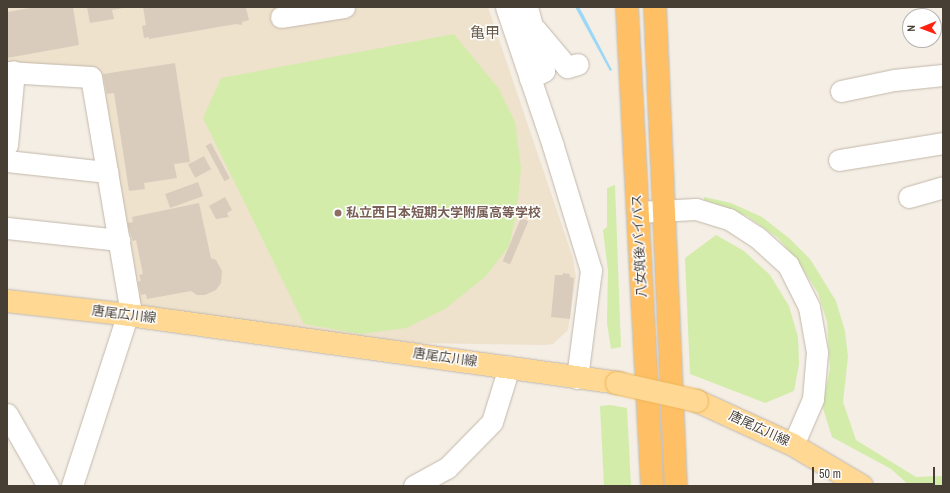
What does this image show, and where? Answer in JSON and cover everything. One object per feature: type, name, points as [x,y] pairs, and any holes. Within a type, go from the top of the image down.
[{"type":"highway","name":"八女筑後バイパス","points":[[627,7],[652,486]]},
{"type":"highway","name":"八女筑後バイパス","points":[[655,7],[676,486]]},
{"type":"main road","name":"唐尾広川線","points":[[7,301],[129,315],[509,367],[617,383],[697,400],[793,445],[862,486]]},
{"type":"street","points":[[281,17],[344,7]]},
{"type":"street","points":[[506,7],[584,241],[591,270],[577,378]]},
{"type":"street","points":[[529,16],[544,71],[530,78]]},
{"type":"street","points":[[529,16],[567,67],[578,64]]},
{"type":"street","points":[[7,145],[11,72],[91,77],[130,307],[129,315],[72,486]]},
{"type":"street","points":[[841,91],[894,80],[943,75]]},
{"type":"street","points":[[839,160],[943,143]]},
{"type":"street","points":[[7,161],[107,172]]},
{"type":"street","points":[[909,197],[943,187]]},
{"type":"street","points":[[638,212],[696,208],[729,219],[756,237],[788,265],[809,307],[818,352],[813,399],[793,445]]},
{"type":"street","points":[[7,228],[119,240]]},
{"type":"street","points":[[414,486],[448,468],[492,422],[509,367]]},
{"type":"street","points":[[7,414],[48,486]]},
{"type":"shaded area","name":"私立西日本短期大学附属高等学校","points":[[7,7],[488,7],[573,258],[576,277],[568,330],[553,344],[545,345],[416,343],[135,309],[95,71],[7,67]]},
{"type":"green space","points":[[454,34],[499,89],[515,122],[521,168],[517,210],[509,246],[486,276],[445,309],[406,328],[361,334],[304,324],[203,118],[221,78]]},
{"type":"green space","points":[[615,185],[621,347],[611,349],[607,323],[608,271],[603,230],[607,227],[607,188]]},
{"type":"green space","points":[[704,197],[731,203],[762,217],[790,239],[810,259],[836,301],[845,331],[848,357],[843,402],[856,440],[916,477],[943,477],[943,486],[910,486],[891,469],[832,437],[822,405],[830,369],[827,322],[818,293],[797,260],[778,238],[747,216],[704,200]]},
{"type":"green space","points":[[716,235],[744,251],[770,275],[789,306],[798,337],[799,364],[794,391],[765,403],[690,374],[685,258]]},
{"type":"green space","points":[[610,405],[627,408],[631,486],[604,486],[600,406]]},
{"type":"water","points":[[575,7],[579,7],[612,70],[610,71]]},
{"type":"building","points":[[36,7],[73,7],[79,45],[7,58],[7,12]]},
{"type":"building","points":[[87,7],[123,8],[112,10],[114,19],[90,23]]},
{"type":"building","points":[[143,7],[250,8],[246,8],[249,20],[242,22],[242,25],[236,24],[149,39],[149,37],[144,38],[142,26],[146,25]]},
{"type":"building","points":[[175,63],[190,162],[174,164],[177,178],[144,183],[145,189],[129,191],[114,93],[107,94],[103,74]]},
{"type":"building","points":[[211,143],[230,178],[224,181],[206,146]]},
{"type":"building","points":[[204,156],[211,169],[195,178],[188,164]]},
{"type":"building","points":[[198,182],[203,196],[170,208],[165,194]]},
{"type":"building","points":[[225,197],[232,210],[227,213],[229,217],[216,219],[209,206]]},
{"type":"building","points":[[199,203],[211,258],[216,260],[222,271],[221,283],[216,290],[205,295],[197,295],[191,291],[147,299],[146,294],[141,295],[138,282],[141,281],[139,275],[143,274],[136,240],[133,241],[127,223],[133,222],[132,217]]},
{"type":"building","points":[[521,218],[528,221],[510,264],[503,261]]},
{"type":"building","points":[[563,273],[570,274],[570,277],[574,278],[570,319],[551,317],[555,275],[563,275]]},
{"type":"place","name":"私立西日本短期大学附属高等学校","points":[[338,213]]},
{"type":"district","name":"亀甲","points":[[485,33]]}]
